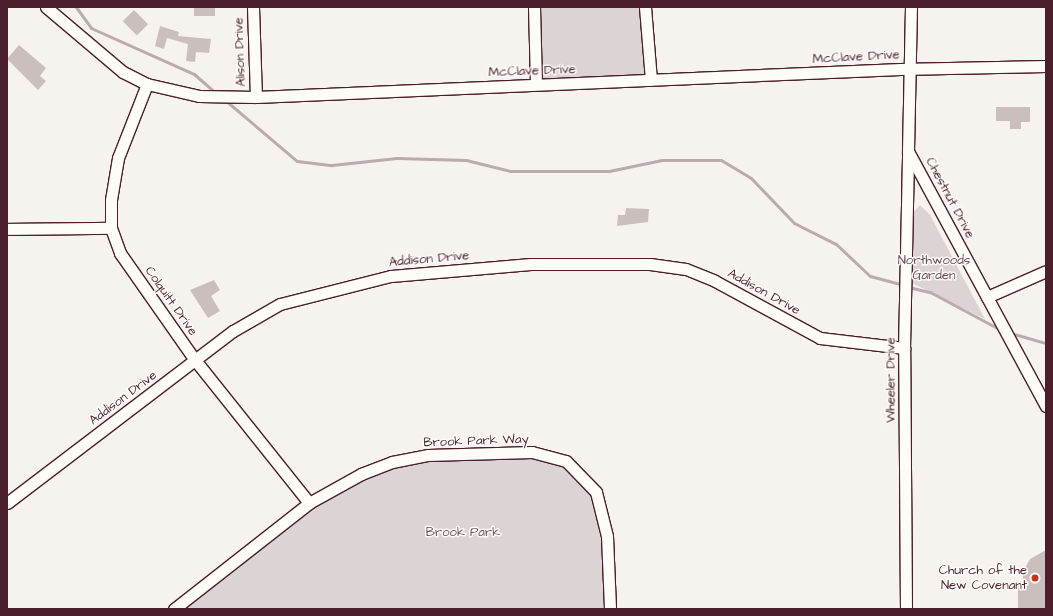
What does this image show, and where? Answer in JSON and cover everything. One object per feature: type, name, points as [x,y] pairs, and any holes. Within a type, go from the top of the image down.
[{"type":"street","name":"McClave Drive","points":[[46,7],[122,72],[147,84],[211,96],[256,97],[910,69],[1046,66]]},
{"type":"street","name":"Alison Drive","points":[[253,7],[256,97]]},
{"type":"street","points":[[534,7],[536,84]]},
{"type":"street","points":[[645,7],[651,80]]},
{"type":"street","name":"Chestnut Drive","points":[[911,7],[908,151],[1046,406]]},
{"type":"street","name":"Colquitt Drive","points":[[147,84],[118,158],[111,200],[111,228],[120,253],[195,360],[309,503]]},
{"type":"street","name":"Wheeler Drive","points":[[906,609],[904,348],[908,151]]},
{"type":"street","points":[[7,229],[111,228]]},
{"type":"street","name":"Addison Drive","points":[[7,503],[233,331],[280,304],[337,287],[391,276],[600,262],[686,269],[715,281],[820,338],[904,348]]},
{"type":"street","points":[[987,297],[1046,271]]},
{"type":"street","name":"Brook Park Way","points":[[174,609],[309,503],[361,474],[392,462],[428,455],[532,452],[566,461],[596,492],[604,514],[610,609]]},
{"type":"green space","points":[[535,7],[644,7],[644,84],[535,84]]},
{"type":"green space","name":"Northwoods Garden","points":[[920,205],[930,215],[985,319],[912,283],[912,214]]},
{"type":"green space","name":"Brook Park","points":[[546,453],[586,481],[605,531],[609,609],[175,609],[267,538],[366,471],[428,455]]},
{"type":"building","points":[[194,7],[215,7],[215,16],[194,16]]},
{"type":"building","points":[[134,10],[148,24],[137,35],[123,21]]},
{"type":"building","points":[[160,26],[179,32],[178,36],[211,39],[209,53],[196,52],[195,62],[186,61],[188,44],[167,38],[164,49],[155,46]]},
{"type":"building","points":[[19,45],[46,68],[40,76],[46,81],[38,90],[7,59]]},
{"type":"building","points":[[996,107],[1030,107],[1030,122],[1021,122],[1021,129],[1010,129],[1010,121],[996,121]]},
{"type":"building","points":[[626,208],[649,209],[648,222],[617,226],[618,215],[625,215]]},
{"type":"building","points":[[214,280],[220,290],[211,296],[220,311],[208,318],[190,290]]},
{"type":"building","name":"Church of the New Covenant","points":[[1046,550],[1046,609],[1018,609],[1018,583],[1023,583],[1023,572],[1030,559]]},
{"type":"waterway","points":[[76,7],[91,28],[194,74],[216,93]]},
{"type":"waterway","points":[[225,100],[297,161],[332,165],[397,158],[466,160],[510,171],[609,171],[662,160],[721,160],[751,178],[794,223],[836,244],[870,276],[903,285]]},
{"type":"waterway","points":[[908,287],[930,292],[1001,330]]},
{"type":"waterway","points":[[1014,334],[1046,343]]},
{"type":"place","name":"Church of the New Covenant","points":[[1035,578]]}]
